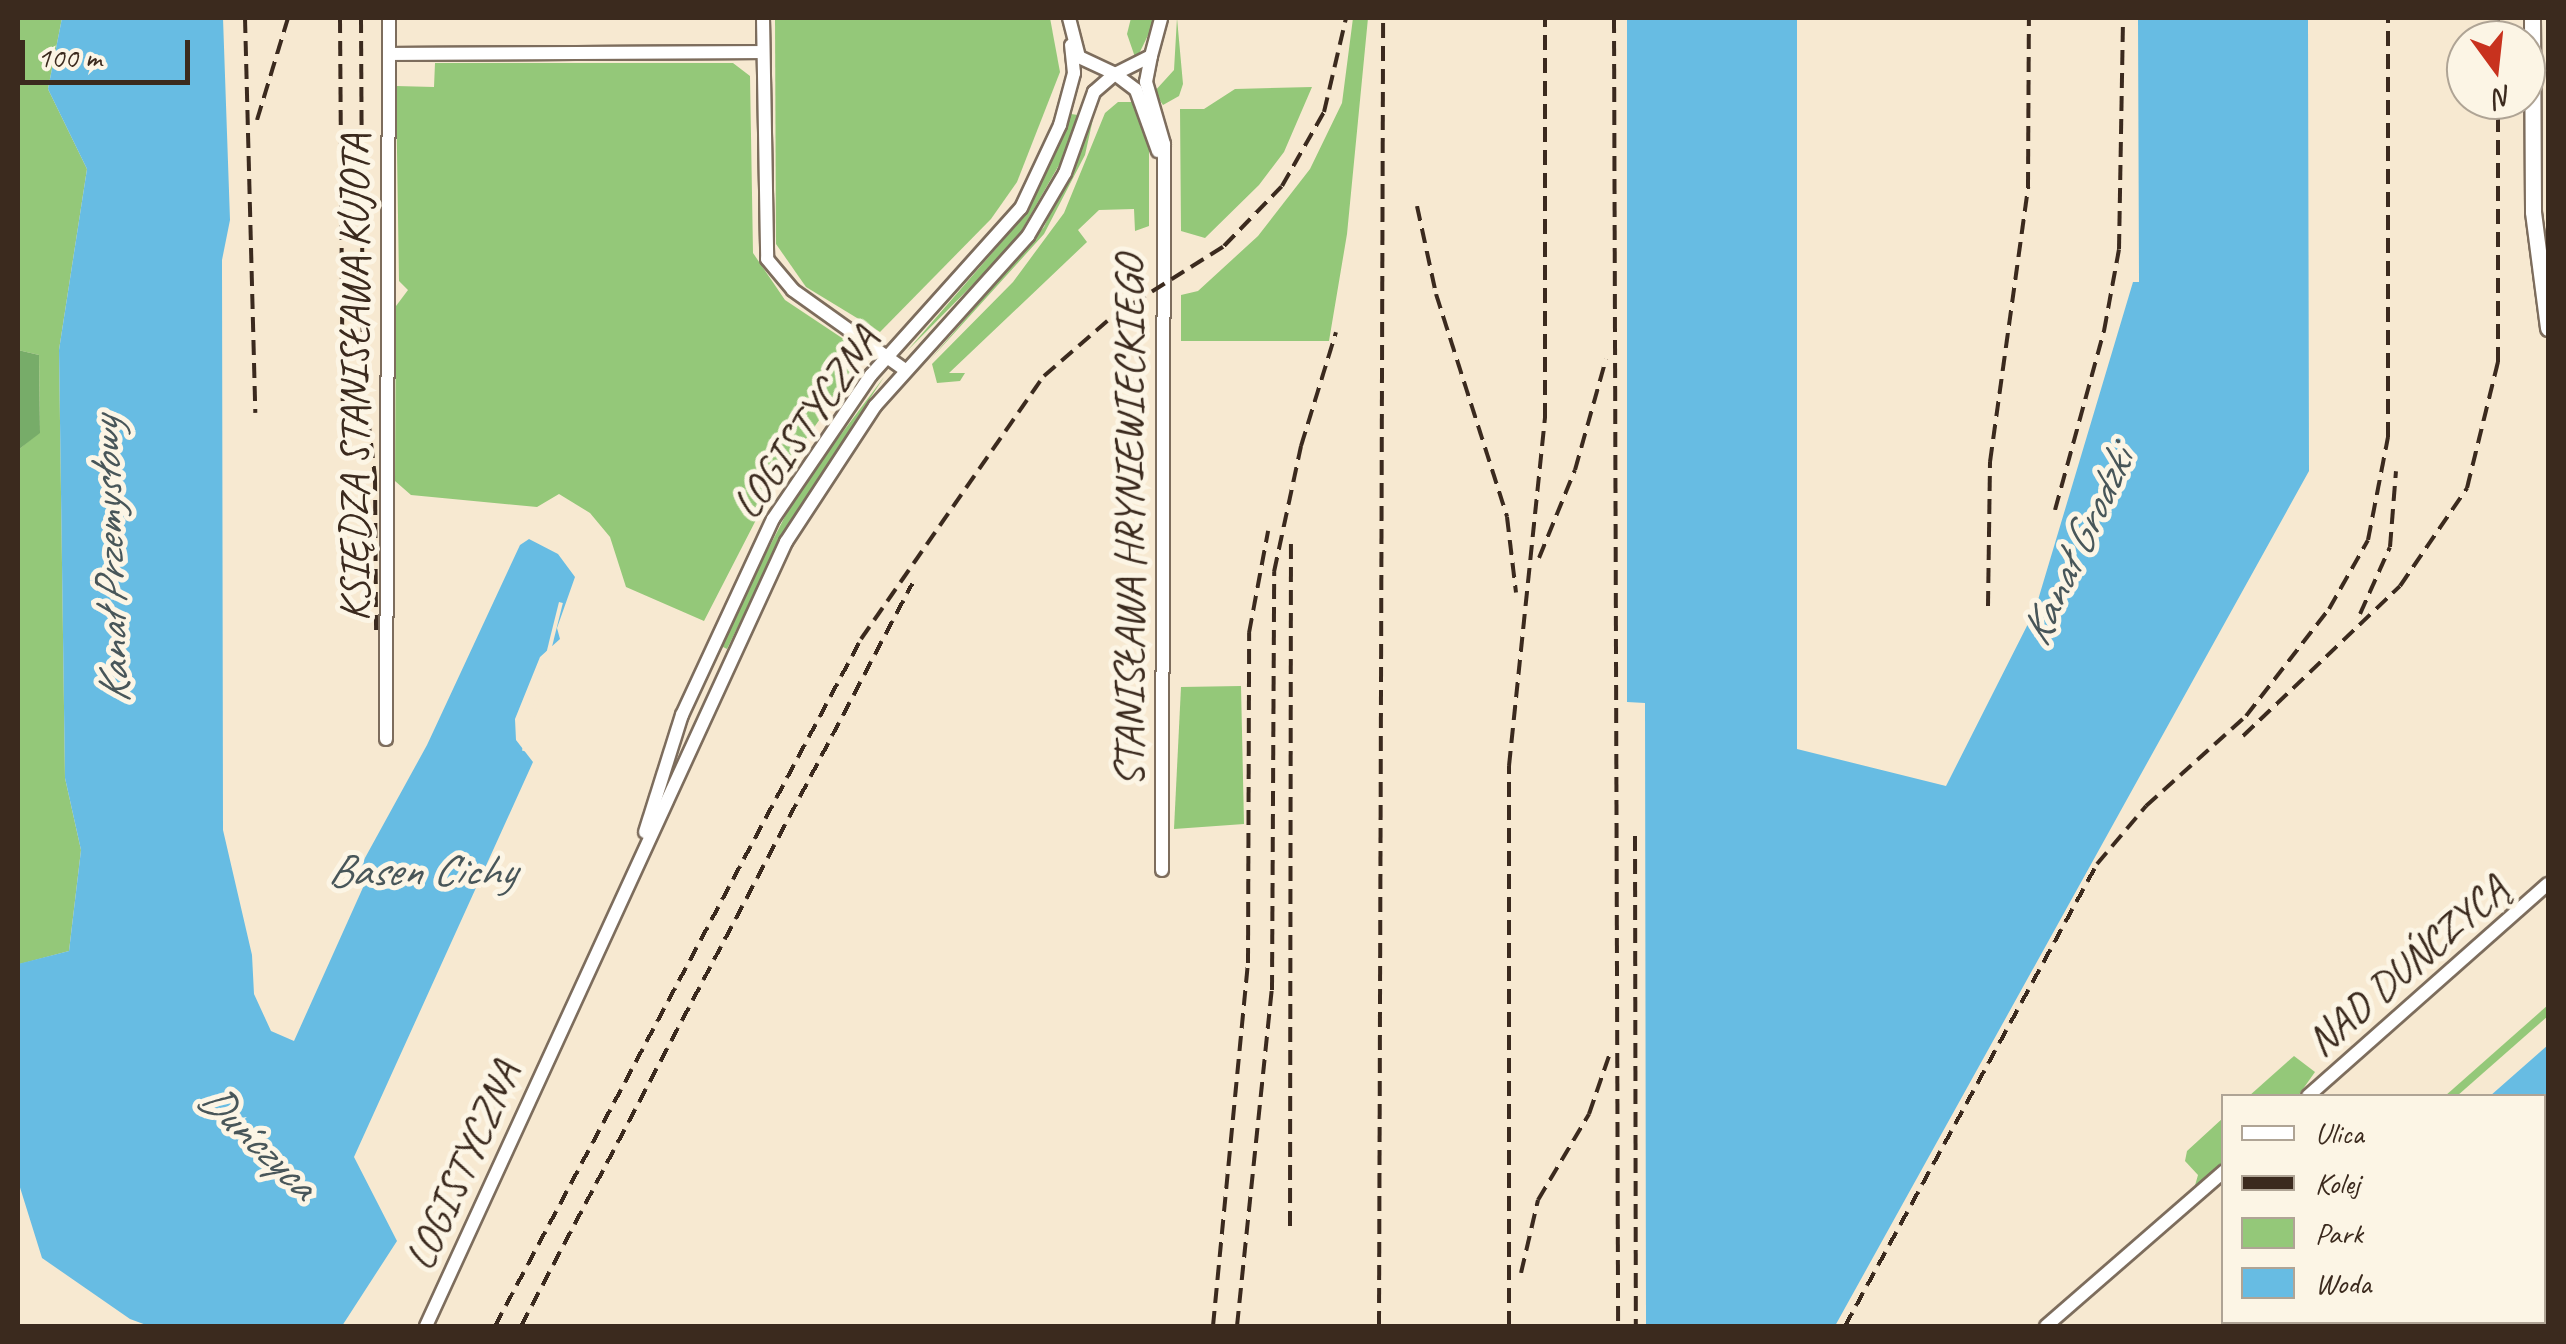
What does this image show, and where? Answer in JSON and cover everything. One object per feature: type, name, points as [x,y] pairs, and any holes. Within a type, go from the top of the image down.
[{"type":"main road","points":[[2532,18],[2533,212],[2548,328]]},
{"type":"street","name":"KSIĘDZA STANISŁAWA KUJOTA","points":[[386,739],[388,18]]},
{"type":"street","points":[[763,18],[768,259],[793,290],[904,370]]},
{"type":"street","name":"LOGISTYCZNA","points":[[634,868],[682,715],[744,576],[794,485],[886,357],[990,249],[1026,200],[1060,125],[1075,70],[1068,18]]},
{"type":"street","name":"STANISŁAWA HRYNIEWIECKIEGO","points":[[1161,18],[1146,80],[1163,131],[1162,870]]},
{"type":"street","points":[[1071,46],[1089,66],[1115,74],[1151,56]]},
{"type":"street","points":[[388,54],[762,52]]},
{"type":"street","name":"LOGISTYCZNA","points":[[426,1326],[791,533],[844,447],[904,370],[1028,236],[1069,164],[1094,92],[1115,74]]},
{"type":"street","name":"STANISŁAWA HRYNIEWIECKIEGO","points":[[1115,74],[1141,99],[1162,173]]},
{"type":"street","name":"NAD DUŃCZYCĄ","points":[[2310,1094],[2548,884]]},
{"type":"street","points":[[2046,1326],[2221,1174]]},
{"type":"green space","points":[[18,18],[62,18],[48,89],[87,169],[59,350],[65,778],[81,850],[69,951],[20,964],[18,450],[40,432],[39,355],[18,350]]},
{"type":"green space","points":[[775,18],[1050,18],[1060,72],[1017,182],[991,219],[880,332],[806,287],[776,244]]},
{"type":"green space","points":[[1131,18],[1152,18],[1153,25],[1136,60],[1127,34]]},
{"type":"green space","points":[[1177,18],[1183,84],[1179,96],[1163,105],[1154,92],[1174,70]]},
{"type":"green space","points":[[1353,18],[1368,18],[1347,234],[1329,341],[1181,341],[1181,295],[1198,291],[1258,236],[1310,169],[1342,103]]},
{"type":"green space","points":[[435,63],[733,63],[750,76],[753,253],[785,300],[845,340],[855,352],[855,369],[775,483],[704,621],[626,587],[610,537],[590,513],[559,494],[537,507],[411,495],[395,481],[396,306],[408,290],[399,281],[396,86],[434,87]]},
{"type":"green space","points":[[1312,87],[1284,152],[1259,185],[1205,238],[1181,231],[1180,109],[1204,109],[1235,89]]},
{"type":"green space","points":[[1118,102],[1133,102],[1149,143],[1149,226],[1135,231],[1134,209],[1099,210],[1078,230],[1087,242],[949,373],[965,373],[960,381],[937,383],[932,364],[1013,282],[1064,213],[1105,113]]},
{"type":"green space","points":[[1071,114],[1078,115],[1067,151],[1015,242],[907,351],[1026,214]]},
{"type":"green space","points":[[1093,119],[1085,155],[1044,234],[929,361],[1044,227]]},
{"type":"green space","points":[[18,350],[39,355],[40,433],[18,450]]},
{"type":"green space","points":[[884,377],[786,528],[727,649],[719,645],[797,493]]},
{"type":"green space","points":[[1241,686],[1244,824],[1174,829],[1181,687]]},
{"type":"green space","points":[[2548,1005],[2548,1016],[2459,1094],[2447,1094]]},
{"type":"green space","points":[[2294,1056],[2315,1072],[2299,1094],[2251,1094]]},
{"type":"green space","points":[[2221,1120],[2221,1164],[2194,1189],[2198,1175],[2185,1161],[2187,1151]]},
{"type":"water","points":[[62,18],[223,18],[230,220],[222,260],[223,830],[252,955],[254,994],[271,1031],[294,1041],[365,883],[360,867],[427,745],[520,545],[529,539],[558,554],[575,577],[557,628],[560,639],[540,657],[515,719],[516,740],[533,762],[354,1157],[397,1241],[342,1326],[149,1326],[130,1319],[42,1258],[18,1181],[18,964],[69,951],[81,850],[65,778],[59,350],[87,169],[48,89]]},
{"type":"water","name":"Kanał Grodzki","points":[[1627,18],[1797,18],[1797,749],[1946,786],[2035,610],[2133,282],[2139,282],[2138,18],[2308,18],[2309,471],[1835,1326],[1646,1326],[1645,703],[1627,702]]},
{"type":"water","points":[[2548,1045],[2546,1274],[2546,1094],[2492,1094]]},
{"type":"water","points":[[2231,1324],[2361,1324],[2228,1326]]},
{"type":"pier","points":[[559,602],[563,603],[526,751],[522,750]]},
{"type":"railway","points":[[245,18],[255,413]]},
{"type":"railway","points":[[257,120],[288,18]]},
{"type":"railway","points":[[340,18],[343,411]]},
{"type":"railway","points":[[361,18],[363,375],[375,477],[376,630]]},
{"type":"railway","points":[[495,1326],[861,639],[1044,376],[1113,316],[1224,246],[1282,186],[1324,112],[1346,18]]},
{"type":"railway","points":[[1379,1326],[1383,18]]},
{"type":"railway","points":[[1509,1326],[1509,766],[1545,418],[1545,18]]},
{"type":"railway","points":[[1614,18],[1618,1326]]},
{"type":"railway","points":[[1988,606],[1990,462],[2028,187],[2029,18]]},
{"type":"railway","points":[[2055,510],[2104,331],[2119,249],[2123,18]]},
{"type":"railway","points":[[1845,1326],[2097,864],[2146,806],[2246,716],[2329,609],[2368,540],[2388,437],[2388,18]]},
{"type":"railway","points":[[2243,736],[2400,586],[2467,488],[2498,362],[2498,120]]},
{"type":"railway","points":[[1417,206],[1436,294],[1507,517],[1516,592]]},
{"type":"railway","points":[[1237,1326],[1272,990],[1274,572],[1301,446],[1336,332]]},
{"type":"railway","points":[[1539,558],[1575,470],[1606,359]]},
{"type":"railway","points":[[2360,614],[2390,547],[2396,471]]},
{"type":"railway","points":[[1213,1326],[1248,963],[1249,633],[1268,531]]},
{"type":"railway","points":[[1290,1226],[1291,543]]},
{"type":"railway","points":[[521,1326],[912,584]]},
{"type":"railway","points":[[1635,836],[1636,1326]]},
{"type":"railway","points":[[1521,1273],[1538,1200],[1589,1114],[1610,1053]]},
{"type":"water label","name":"Kanał Przemysłowy","points":[[110,561]]},
{"type":"water label","name":"Basen Cichy","points":[[421,871]]},
{"type":"water label","name":"Duńczyca","points":[[258,1141]]}]
